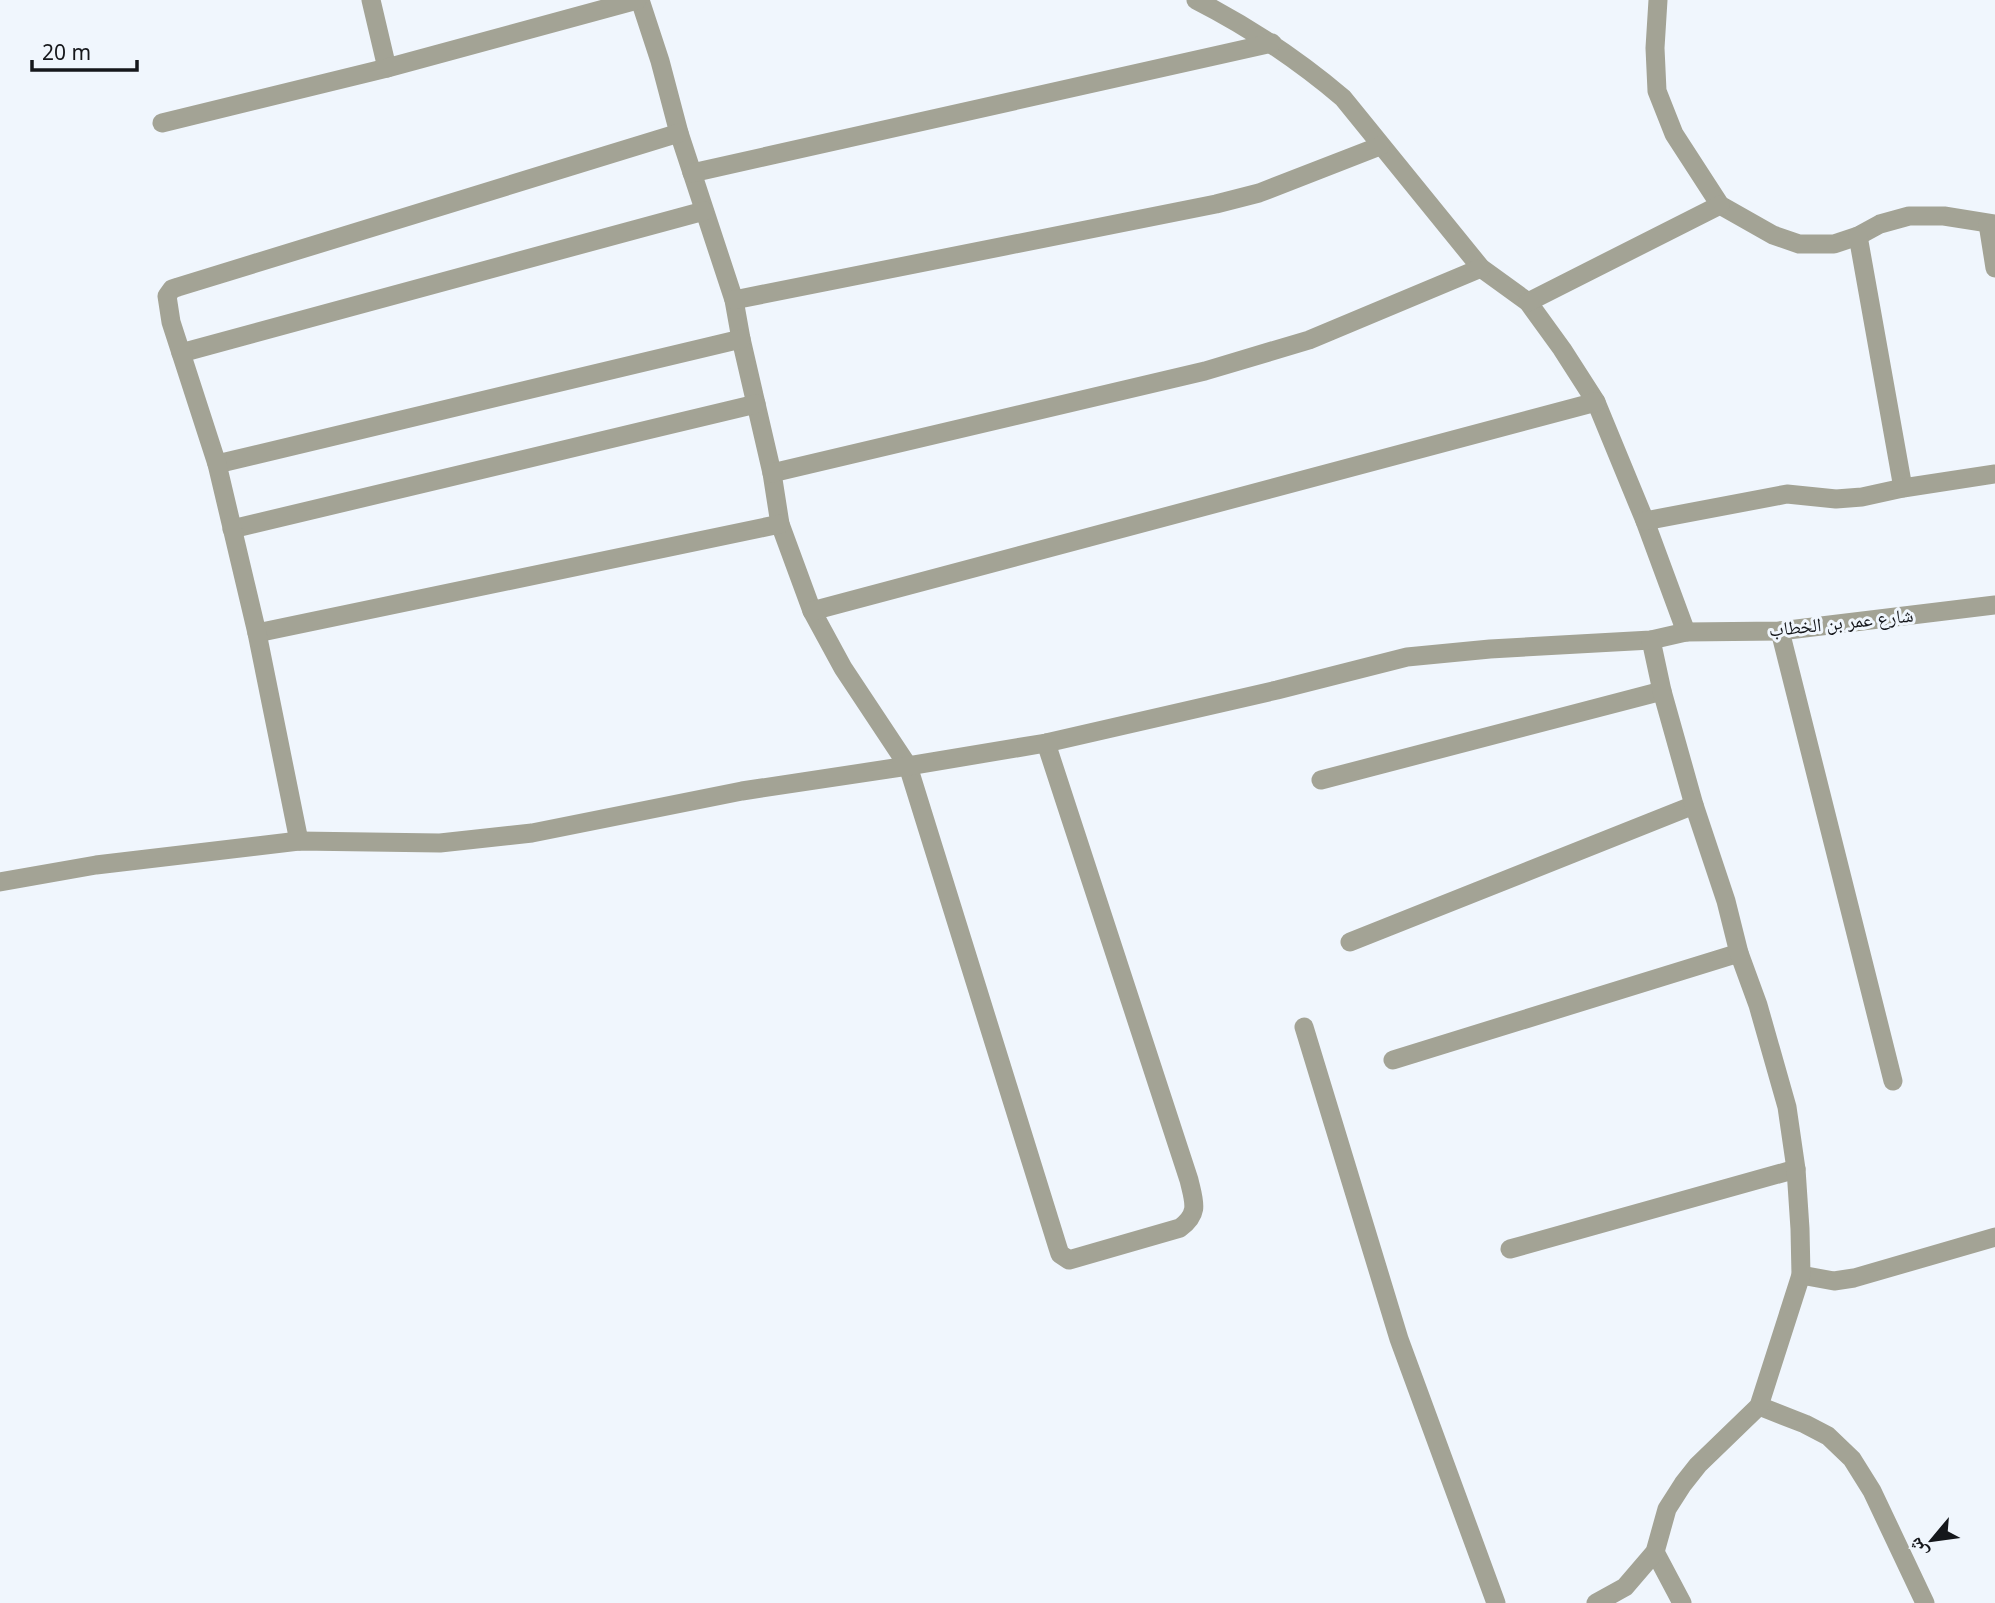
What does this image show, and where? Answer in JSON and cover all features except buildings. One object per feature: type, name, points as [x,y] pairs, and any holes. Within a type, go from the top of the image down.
[{"type":"street","points":[[371,0],[387,68]]},
{"type":"street","points":[[162,123],[387,68],[639,0],[660,61],[678,133],[734,300],[772,473],[780,524],[812,611],[843,668],[908,766],[1060,1254],[1065,1258],[1075,1259],[1180,1228],[1192,1217],[1195,1202],[1046,743]]},
{"type":"street","points":[[1196,0],[1272,43],[1317,75],[1343,98],[1481,268],[1528,302],[1596,402],[1645,521],[1686,632]]},
{"type":"street","points":[[1658,0],[1655,48],[1657,91],[1674,134],[1720,205],[1773,235],[1799,244],[1834,244],[1858,236],[1880,224],[1909,216],[1944,216],[1992,224],[1995,268]]},
{"type":"street","points":[[692,173],[1272,43]]},
{"type":"street","points":[[299,841],[257,633],[217,464],[167,303],[169,292],[678,133]]},
{"type":"street","points":[[734,300],[1216,204],[1259,193],[1380,146]]},
{"type":"street","points":[[1528,302],[1720,205]]},
{"type":"street","points":[[181,353],[704,211]]},
{"type":"street","points":[[1858,236],[1903,488]]},
{"type":"street","points":[[772,473],[1205,371],[1309,340],[1481,268]]},
{"type":"street","points":[[217,464],[741,339]]},
{"type":"street","points":[[812,611],[1596,402]]},
{"type":"street","points":[[232,529],[756,404]]},
{"type":"street","points":[[1645,521],[1787,494],[1836,499],[1862,497],[1995,474]]},
{"type":"street","points":[[257,633],[780,524]]},
{"type":"street","name":"شارع عمر بن الخطاب","points":[[0,882],[96,864],[299,841],[440,843],[532,833],[742,791],[1046,743],[1278,690],[1407,657],[1490,649],[1651,640],[1686,632],[1780,631],[1995,605]]},
{"type":"street","points":[[1780,631],[1892,1081]]},
{"type":"street","points":[[1595,1603],[1625,1587],[1655,1552],[1667,1509],[1683,1484],[1698,1465],[1759,1406],[1801,1275],[1796,1169],[1784,1096],[1726,901],[1694,805],[1662,691],[1651,640]]},
{"type":"street","points":[[1321,780],[1662,691]]},
{"type":"street","points":[[1350,942],[1694,805]]},
{"type":"street","points":[[1393,1060],[1740,953]]},
{"type":"street","points":[[1304,1027],[1399,1339],[1496,1603]]},
{"type":"street","points":[[1510,1249],[1796,1169]]},
{"type":"street","points":[[1801,1275],[1835,1281],[1854,1278],[1995,1237]]},
{"type":"street","points":[[1759,1406],[1828,1436],[1852,1460],[1872,1491],[1925,1603]]},
{"type":"street","points":[[1655,1552],[1682,1603]]}]
